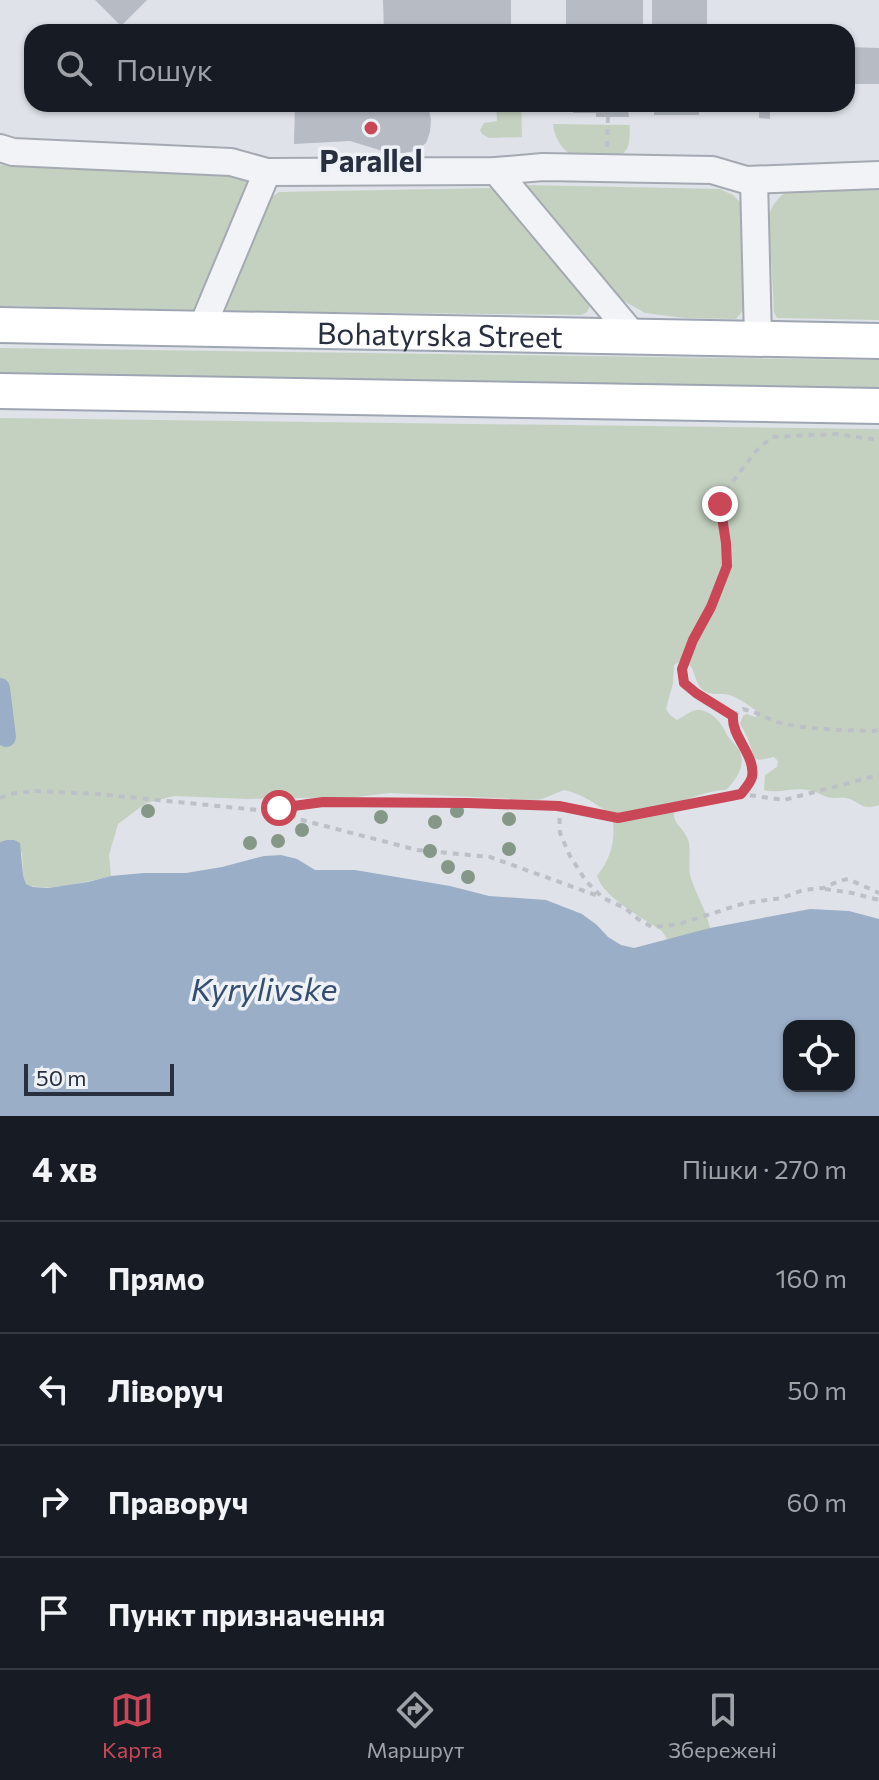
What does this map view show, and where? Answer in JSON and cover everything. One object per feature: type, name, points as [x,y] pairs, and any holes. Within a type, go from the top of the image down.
[{"type":"main road","name":"Bohatyrska Street","points":[[0,325],[879,341]]},
{"type":"main road","points":[[0,391],[879,406]]},
{"type":"lane","points":[[0,148],[13,152],[231,162],[267,172],[496,171],[543,167],[712,170],[746,180],[879,175]]},
{"type":"lane","points":[[496,171],[633,335]]},
{"type":"lane","points":[[201,330],[267,172]]},
{"type":"lane","points":[[754,180],[758,338]]},
{"type":"path","points":[[733,716],[684,683],[682,669],[727,566],[720,504],[727,489],[756,451],[772,437],[835,434],[879,440]]},
{"type":"path","points":[[741,794],[752,778],[751,763],[732,726],[733,716],[743,709],[781,723],[820,729],[879,729]]},
{"type":"path","points":[[0,798],[35,791],[258,810],[323,802],[468,803],[559,806],[618,818],[741,794],[784,800],[878,777]]},
{"type":"path","points":[[559,806],[560,833],[570,856],[586,881],[603,898]]},
{"type":"path","points":[[279,808],[298,819],[417,850],[490,857],[603,898],[625,908],[652,927],[676,925],[745,903],[782,898],[803,890],[823,888],[879,900]]},
{"type":"path","points":[[823,888],[848,879],[879,893]]},
{"type":"green space","points":[[496,112],[521,112],[522,137],[489,138],[482,134],[480,130],[484,123],[497,121]]},
{"type":"green space","points":[[553,124],[630,125],[629,144],[617,158],[579,158],[561,145]]},
{"type":"green space","points":[[0,165],[236,174],[252,183],[207,293],[193,310],[0,306]]},
{"type":"green space","points":[[521,186],[720,189],[733,195],[742,204],[745,308],[736,319],[645,313],[608,292]]},
{"type":"green space","points":[[490,188],[497,191],[591,304],[587,312],[582,315],[228,311],[224,308],[266,201],[279,192]]},
{"type":"green space","points":[[879,190],[879,320],[777,318],[774,312],[769,217],[775,202],[787,191]]},
{"type":"green space","points":[[0,348],[879,360],[879,391],[0,377]]},
{"type":"green space","points":[[0,418],[879,429],[879,805],[867,807],[848,798],[829,797],[808,790],[764,790],[765,775],[777,767],[778,761],[774,757],[759,760],[754,757],[740,723],[743,716],[755,717],[759,715],[758,712],[733,696],[703,690],[690,665],[682,660],[674,665],[666,709],[677,720],[697,710],[713,716],[739,750],[742,761],[737,777],[726,790],[676,804],[674,811],[675,819],[688,841],[690,875],[710,928],[667,939],[662,931],[607,892],[597,876],[612,847],[612,815],[584,797],[564,790],[535,800],[390,793],[356,797],[247,799],[174,796],[146,803],[118,824],[109,855],[111,876],[56,887],[26,884],[22,853],[6,840],[0,842]]},
{"type":"water","name":"Kyrylivske","points":[[6,840],[20,843],[23,875],[26,884],[33,887],[48,888],[111,876],[186,873],[281,855],[297,859],[315,870],[355,870],[489,896],[546,900],[582,914],[608,937],[634,948],[710,928],[810,909],[849,911],[879,919],[879,1116],[0,1116],[0,842]]},
{"type":"building","points":[[95,0],[147,0],[123,24],[119,24]]},
{"type":"building","points":[[383,0],[511,0],[511,24],[384,24]]},
{"type":"building","points":[[566,0],[643,0],[643,24],[566,24]]},
{"type":"building","points":[[652,0],[707,0],[707,24],[652,24]]},
{"type":"building","points":[[855,47],[879,48],[879,84],[855,84]]},
{"type":"building","points":[[295,112],[430,112],[430,132],[426,143],[406,153],[389,153],[350,141],[294,144]]},
{"type":"building","points":[[628,112],[629,117],[596,117],[596,113],[573,113]]},
{"type":"building","points":[[654,112],[699,112],[699,115],[654,115]]},
{"type":"building","points":[[759,112],[770,112],[770,119],[759,118]]},
{"type":"waterway","points":[[0,688],[6,737]]},
{"type":"place","name":"Parallel","points":[[371,128]]},
{"type":"route","points":[[279,808],[323,802],[468,803],[559,806],[618,818],[741,794],[752,778],[751,763],[732,726],[733,716],[684,683],[682,669],[727,566],[720,504]]}]
